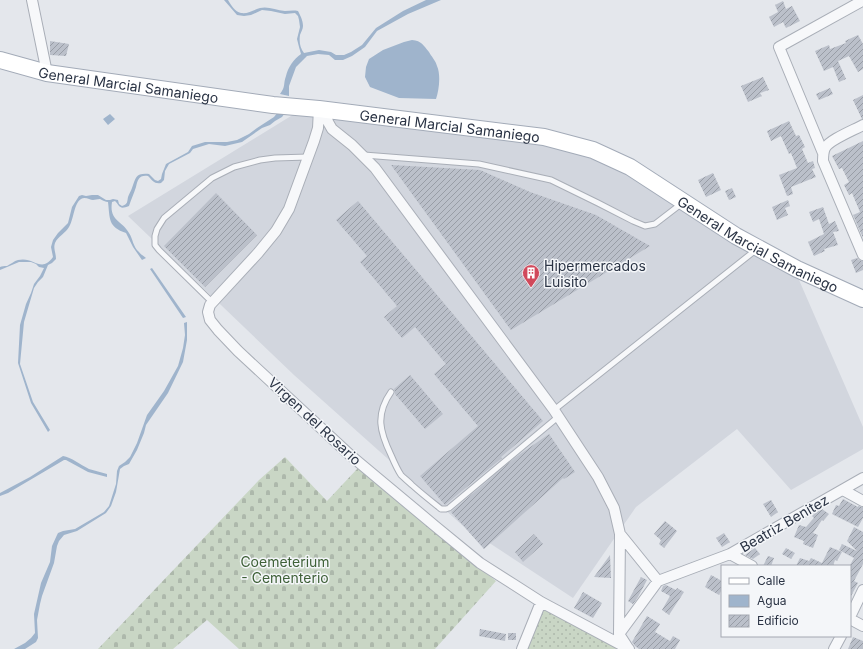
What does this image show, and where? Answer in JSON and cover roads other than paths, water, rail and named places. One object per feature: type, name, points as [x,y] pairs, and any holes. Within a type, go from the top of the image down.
[{"type":"main road","name":"General Marcial Samaniego","points":[[0,60],[47,74],[272,105],[322,109],[544,137],[572,144],[593,150],[630,167],[736,236],[797,269],[863,298]]},
{"type":"street","points":[[32,0],[47,74]]},
{"type":"street","points":[[824,151],[778,47],[862,1]]},
{"type":"street","points":[[322,109],[332,129],[352,145],[375,168],[556,413],[598,477],[614,508],[620,534],[619,634],[629,649]]},
{"type":"street","points":[[213,303],[276,231],[289,209],[309,157],[322,109]]},
{"type":"street","points":[[863,125],[830,142],[824,151],[823,161],[863,256]]},
{"type":"street","name":"Virgen del Rosario","points":[[213,303],[209,309],[209,316],[210,320],[218,330],[238,351],[350,455],[480,563],[541,602],[629,649]]},
{"type":"street","name":"Beatriz Benitez","points":[[658,581],[730,554],[863,478]]},
{"type":"street","points":[[842,490],[863,500]]},
{"type":"street","points":[[619,634],[658,581],[620,534]]},
{"type":"street","points":[[730,554],[750,565]]},
{"type":"street","points":[[851,616],[863,590]]},
{"type":"street","points":[[522,649],[541,602]]},
{"type":"street","points":[[851,619],[863,626]]},
{"type":"street","points":[[834,649],[840,637]]},
{"type":"lane","points":[[362,155],[479,164],[551,180],[645,226],[655,224],[683,202]]},
{"type":"lane","points":[[213,303],[155,245],[156,229],[164,218],[212,178],[234,168],[260,160],[309,157]]},
{"type":"lane","points":[[391,392],[382,407],[381,416],[382,429],[389,450],[402,475],[441,509],[449,508],[556,413],[758,248]]},
{"type":"water","points":[[224,0],[228,0],[235,10],[241,13],[263,8],[298,11],[303,24],[300,40],[304,53],[319,50],[331,52],[336,55],[344,55],[362,45],[376,28],[403,11],[426,0],[441,0],[408,14],[377,31],[365,47],[343,60],[335,60],[329,55],[318,54],[307,56],[296,67],[289,86],[289,96],[280,94],[290,66],[301,54],[297,39],[300,27],[298,16],[295,13],[285,14],[262,10],[251,15],[237,15]]},
{"type":"water","points":[[412,40],[418,41],[422,44],[435,60],[439,78],[439,87],[436,99],[399,98],[370,87],[365,77],[369,59],[383,50]]},
{"type":"water","points":[[278,112],[285,113],[282,117],[270,125],[262,128],[242,142],[225,146],[209,144],[193,149],[190,153],[169,164],[165,171],[164,180],[161,183],[155,183],[148,176],[139,178],[129,206],[121,207],[115,201],[112,202],[112,213],[114,217],[126,229],[137,250],[146,258],[142,260],[126,233],[120,231],[111,222],[108,202],[100,199],[93,200],[84,198],[79,201],[75,208],[69,227],[55,243],[54,247],[56,259],[48,265],[43,277],[34,288],[24,322],[20,364],[33,402],[50,430],[48,432],[31,403],[18,363],[20,325],[34,284],[44,268],[31,262],[19,262],[0,270],[0,267],[7,266],[15,261],[24,259],[41,264],[49,262],[53,257],[51,247],[53,240],[68,223],[72,207],[79,196],[98,195],[106,200],[118,200],[119,204],[122,206],[127,203],[137,176],[141,174],[149,174],[158,181],[161,179],[166,164],[188,152],[192,146],[205,142],[227,142],[237,140],[249,134],[274,117]]},
{"type":"water","points":[[110,114],[115,119],[108,125],[103,119]]},
{"type":"water","points":[[152,268],[186,317],[183,318],[150,269]]},
{"type":"water","points":[[187,322],[187,340],[183,362],[168,393],[146,425],[137,450],[129,464],[120,469],[116,492],[111,506],[106,513],[77,531],[64,535],[59,541],[54,563],[40,604],[37,620],[38,638],[36,642],[25,649],[14,649],[25,643],[35,633],[34,614],[41,583],[50,562],[52,546],[58,533],[75,529],[104,512],[109,506],[116,484],[119,466],[130,457],[137,443],[147,415],[164,391],[178,366],[185,335],[184,323]]},
{"type":"water","points":[[63,456],[73,459],[89,469],[107,474],[107,477],[88,472],[64,460],[8,493],[0,496],[0,493],[30,477]]},
{"type":"place","name":"Hipermercados Luisito","points":[[531,288]]},
{"type":"park label","name":"Coemeterium - Cementerio","points":[[285,570]]}]
